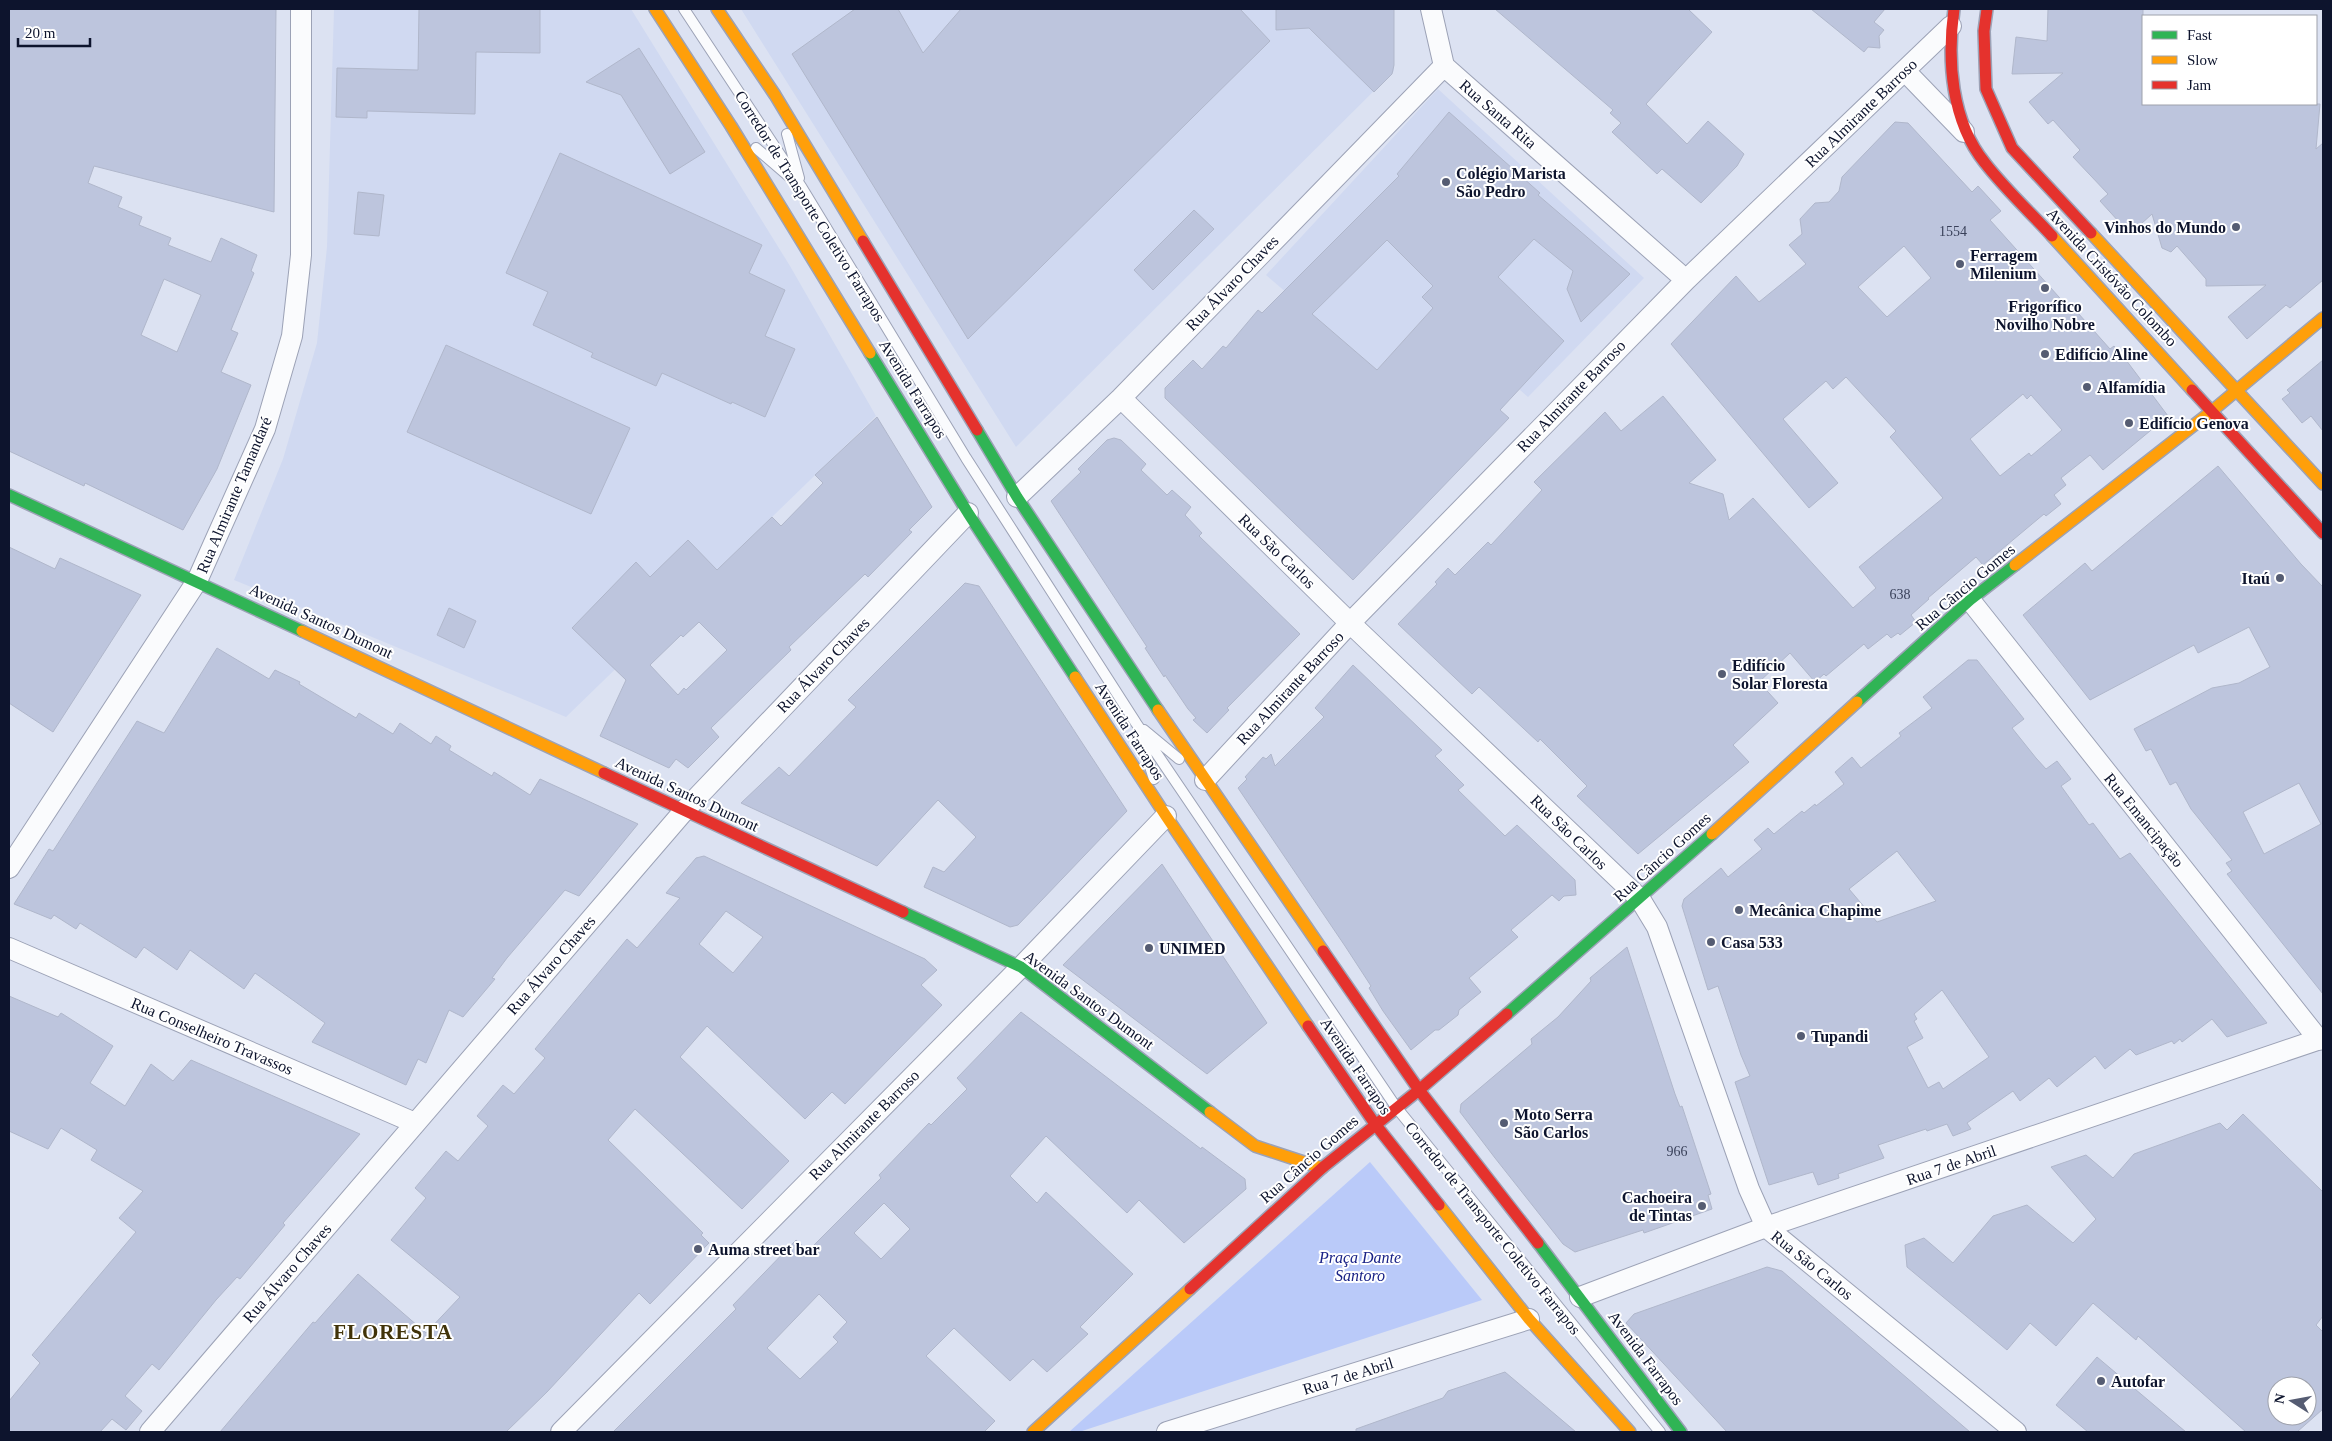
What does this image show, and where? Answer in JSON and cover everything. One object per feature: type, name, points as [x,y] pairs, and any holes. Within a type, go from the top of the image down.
[{"type":"main road","name":"Avenida Farrapos","points":[[655,9],[731,126],[968,513],[1166,816],[1375,1124],[1528,1319],[1630,1432]]},
{"type":"main road","name":"Avenida Farrapos","points":[[717,9],[775,95],[1017,497],[1205,780],[1419,1090],[1580,1297],[1681,1432]]},
{"type":"main road","name":"Avenida Cristóvão Colombo","points":[[1987,9],[1984,31],[1986,89],[2012,148],[2323,484]]},
{"type":"main road","name":"Avenida Cristóvão Colombo","points":[[1952,17],[1956,99],[1969,138],[1984,162],[2323,533]]},
{"type":"main road","name":"Rua Câncio Gomes","points":[[1035,1431],[1322,1168],[1419,1090],[1640,899],[1970,600],[2212,411],[2323,318]]},
{"type":"main road","name":"Avenida Santos Dumont","points":[[9,496],[197,581],[1020,967],[1255,1146],[1322,1168]]},
{"type":"street","name":"Rua Almirante Tamandaré","points":[[9,868],[197,581],[265,429],[292,336],[301,255],[301,9]]},
{"type":"street","points":[[1431,9],[1444,66]]},
{"type":"street","name":"Rua Almirante Barroso","points":[[1205,780],[1350,623],[1686,280],[1904,71],[1952,17]]},
{"type":"street","name":"Rua Santa Rita","points":[[1444,66],[1686,280]]},
{"type":"street","name":"Rua Álvaro Chaves","points":[[1017,497],[1120,398],[1444,66]]},
{"type":"street","points":[[1904,71],[1969,138]]},
{"type":"street","name":"Rua São Carlos","points":[[1120,398],[1350,623],[1640,899],[1657,927],[1749,1189],[1766,1228],[2016,1432]]},
{"type":"street","name":"Rua Álvaro Chaves","points":[[150,1432],[684,811],[968,513]]},
{"type":"street","name":"Rua Emancipação","points":[[1970,600],[2321,1039]]},
{"type":"street","name":"Rua Almirante Barroso","points":[[560,1432],[1020,967],[1166,816]]},
{"type":"street","name":"Rua Conselheiro Travassos","points":[[9,948],[416,1124]]},
{"type":"street","name":"Rua 7 de Abril","points":[[1580,1297],[1766,1228],[2321,1039]]},
{"type":"street","name":"Rua 7 de Abril","points":[[1168,1432],[1528,1319]]},
{"type":"lane","name":"Corredor de Transporte Coletivo Farrapos","points":[[684,9],[802,188],[966,458],[1136,723],[1396,1107],[1660,1432]]},
{"type":"lane","points":[[775,95],[802,188]]},
{"type":"lane","points":[[731,126],[802,188]]},
{"type":"lane","points":[[1136,723],[1205,780]]},
{"type":"lane","points":[[1136,723],[1166,816]]},
{"type":"shaded area","points":[[334,9],[631,9],[790,266],[876,416],[566,717],[234,580],[283,459],[317,343],[327,247]]},
{"type":"shaded area","points":[[741,9],[1394,9],[1394,71],[1016,447]]},
{"type":"shaded area","name":"Colégio Marista São Pedro","points":[[1438,89],[1644,278],[1528,397],[1430,311],[1377,370],[1266,275]]},
{"type":"green space","name":"Praça Dante Santoro","points":[[1370,1162],[1482,1300],[1079,1432],[1069,1432]]},
{"type":"building","points":[[9,9],[276,9],[274,212],[94,166],[88,183],[122,197],[118,207],[142,217],[139,225],[171,238],[168,245],[211,262],[221,238],[257,255],[251,271],[254,273],[231,330],[238,333],[221,372],[251,385],[217,469],[183,530],[85,483],[84,486],[9,451]],"holes":[[[164,279],[201,295],[177,352],[141,335]]]},
{"type":"building","points":[[419,9],[540,9],[540,53],[476,52],[475,114],[367,111],[367,118],[336,117],[337,68],[418,70]]},
{"type":"building","points":[[855,9],[898,9],[923,53],[961,9],[1240,9],[1270,41],[968,339],[792,54]]},
{"type":"building","points":[[1276,9],[1394,9],[1394,65],[1392,74],[1374,92],[1309,28],[1276,30]]},
{"type":"building","points":[[1495,9],[1688,9],[1712,32],[1646,104],[1687,144],[1708,121],[1744,154],[1737,166],[1701,203],[1662,169],[1657,174],[1612,132],[1621,123],[1610,113],[1613,110]]},
{"type":"building","points":[[1811,9],[1885,9],[1874,22],[1884,30],[1879,36],[1880,48],[1868,47],[1864,52]]},
{"type":"building","points":[[2048,9],[2143,9],[2142,105],[2320,104],[2316,149],[2323,143],[2323,280],[2290,308],[2286,305],[2247,339],[2228,317],[2266,285],[2206,286],[2206,279],[2177,246],[2171,252],[2162,248],[2152,214],[2130,234],[2100,201],[2108,194],[2073,157],[2080,150],[2053,120],[2048,124],[2029,102],[2063,73],[2012,74],[2016,37],[2047,41]]},
{"type":"building","points":[[639,48],[705,152],[670,174],[621,95],[586,82]]},
{"type":"building","points":[[1449,112],[1540,193],[1538,195],[1630,274],[1581,322],[1567,289],[1573,271],[1534,239],[1498,277],[1564,341],[1500,410],[1509,418],[1353,580],[1165,398],[1165,388],[1193,360],[1202,369],[1223,346],[1226,348],[1258,310],[1262,313],[1399,176],[1397,174]],"holes":[[[1387,240],[1433,286],[1422,297],[1433,308],[1377,370],[1312,314]]]},
{"type":"building","points":[[1895,122],[1908,123],[1972,192],[1978,186],[2001,211],[1990,220],[2067,306],[2070,304],[2110,349],[2114,346],[2168,416],[2103,470],[2090,455],[2061,478],[2066,485],[2054,495],[2061,504],[2046,516],[2044,514],[1983,565],[1976,557],[1911,615],[1916,622],[1900,635],[1898,633],[1891,638],[1887,634],[1868,649],[1864,644],[1826,676],[1824,674],[1815,682],[1790,653],[1759,682],[1778,703],[1733,745],[1749,762],[1638,854],[1577,796],[1587,786],[1540,739],[1538,742],[1479,687],[1472,694],[1398,624],[1437,584],[1435,582],[1448,568],[1455,575],[1488,542],[1491,545],[1542,490],[1534,482],[1605,412],[1621,431],[1663,396],[1716,460],[1689,483],[1723,494],[1729,520],[1753,498],[1853,608],[1876,588],[1859,567],[1943,498],[1890,437],[1896,431],[1846,377],[1833,389],[1826,381],[1783,419],[1838,483],[1809,508],[1671,344],[1736,276],[1759,302],[1806,264],[1789,245],[1802,234],[1800,219],[1815,203],[1829,202],[1839,191],[1842,177]],"holes":[[[1904,246],[1931,278],[1887,317],[1858,287]],[[2023,394],[2027,399],[2031,395],[2062,430],[2031,456],[2029,453],[2000,476],[1970,439]]]},
{"type":"building","points":[[560,153],[762,245],[749,273],[785,290],[765,336],[795,349],[765,417],[662,373],[656,386],[591,357],[593,353],[533,325],[548,292],[506,273]]},
{"type":"building","points":[[358,192],[384,195],[379,236],[354,234]]},
{"type":"building","points":[[1194,210],[1214,229],[1153,290],[1134,270]]},
{"type":"building","points":[[446,345],[630,428],[591,514],[407,432]]},
{"type":"building","points":[[2323,360],[2323,431],[2311,416],[2302,423],[2282,399],[2290,393],[2287,390]]},
{"type":"building","points":[[877,417],[932,507],[909,530],[912,532],[868,577],[865,574],[789,647],[791,650],[711,728],[719,737],[688,768],[676,759],[669,768],[600,736],[626,680],[572,628],[636,562],[650,577],[688,540],[717,570],[772,517],[781,526],[823,483],[815,475]],"holes":[[[699,622],[727,650],[686,690],[684,688],[678,695],[650,665],[681,635],[683,637]]]},
{"type":"building","points":[[1114,438],[1121,440],[1146,464],[1141,470],[1167,495],[1172,490],[1191,507],[1185,515],[1202,533],[1199,536],[1300,634],[1227,708],[1229,710],[1207,733],[1193,720],[1196,718],[1165,675],[1164,677],[1145,648],[1147,647],[1051,501],[1081,472],[1078,469],[1107,440]]},
{"type":"building","points":[[2218,466],[2301,564],[2323,587],[2323,994],[2227,874],[2232,871],[2226,863],[2232,860],[2191,809],[2176,782],[2170,785],[2151,749],[2146,751],[2134,729],[2212,688],[2239,683],[2270,667],[2249,627],[2198,653],[2194,645],[2090,700],[2023,615],[2085,563],[2092,571]],"holes":[[[2299,783],[2321,824],[2264,854],[2243,812]]]},
{"type":"building","points":[[9,547],[55,569],[60,558],[141,595],[53,732],[9,703]]},
{"type":"building","points":[[965,583],[979,586],[1127,811],[1018,925],[1010,927],[924,887],[933,867],[944,872],[976,837],[938,800],[877,866],[741,803],[779,767],[789,776],[856,707],[848,700]]},
{"type":"building","points":[[449,608],[476,621],[464,648],[437,635]]},
{"type":"building","points":[[217,648],[269,679],[275,670],[300,682],[299,684],[356,718],[359,713],[393,734],[400,723],[431,744],[436,736],[451,746],[449,750],[492,776],[494,772],[530,795],[540,779],[638,824],[579,896],[565,890],[507,958],[492,978],[495,979],[463,1017],[449,1010],[426,1063],[418,1059],[406,1085],[312,1042],[325,1023],[255,973],[244,989],[190,950],[177,970],[144,947],[136,958],[80,923],[76,929],[54,915],[51,919],[14,904],[49,849],[53,851],[137,721],[164,733]]},
{"type":"building","points":[[1968,660],[1977,660],[2024,719],[2012,728],[2046,769],[2057,761],[2071,779],[2061,786],[2089,825],[2093,823],[2120,859],[2130,853],[2267,1023],[2227,1037],[2212,1019],[2182,1042],[2180,1039],[2174,1044],[2172,1041],[2136,1055],[2130,1049],[2105,1069],[2095,1056],[2057,1087],[2049,1078],[2020,1101],[2013,1091],[1967,1123],[1971,1129],[1953,1136],[1947,1124],[1878,1145],[1884,1158],[1838,1174],[1839,1178],[1818,1185],[1813,1172],[1769,1185],[1735,1082],[1750,1076],[1718,986],[1708,990],[1682,906],[1684,899],[1721,868],[1728,877],[1762,849],[1754,840],[1768,828],[1774,834],[1802,811],[1804,813],[1815,804],[1816,806],[1844,784],[1835,772],[1852,757],[1861,768],[1901,736],[1899,733],[1932,708],[1923,697]],"holes":[[[1897,851],[1936,901],[1877,922],[1849,889]],[[1942,990],[1989,1057],[1943,1089],[1939,1082],[1928,1088],[1907,1047],[1923,1038],[1914,1021],[1917,1019],[1914,1014]]]},
{"type":"building","points":[[1353,665],[1442,750],[1435,756],[1464,785],[1458,790],[1505,836],[1517,825],[1575,880],[1576,895],[1564,896],[1559,901],[1552,895],[1511,930],[1518,937],[1469,978],[1481,992],[1459,1010],[1458,1015],[1439,1030],[1435,1030],[1411,1050],[1383,1011],[1369,988],[1371,986],[1345,946],[1238,788],[1263,757],[1266,759],[1271,754],[1275,766],[1324,717],[1315,708]]},
{"type":"building","points":[[704,856],[925,959],[937,970],[921,985],[942,1005],[845,1104],[832,1092],[805,1119],[707,1026],[680,1057],[789,1161],[742,1209],[635,1109],[608,1140],[703,1233],[701,1235],[709,1243],[650,1304],[639,1293],[547,1392],[506,1432],[220,1432],[313,1322],[315,1323],[358,1274],[426,1333],[460,1297],[391,1240],[426,1198],[415,1188],[446,1151],[458,1161],[488,1126],[477,1116],[503,1085],[514,1094],[545,1058],[535,1049],[627,939],[637,948],[680,898],[666,893],[696,858]],"holes":[[[726,911],[763,937],[733,973],[699,944]]]},
{"type":"building","name":"UNIMED","points":[[1162,864],[1267,1023],[1207,1074],[1063,965]]},
{"type":"building","points":[[1627,947],[1675,1094],[1680,1107],[1682,1106],[1711,1194],[1708,1195],[1712,1209],[1644,1233],[1643,1230],[1575,1252],[1563,1244],[1495,1158],[1460,1112],[1461,1104],[1532,1044],[1531,1039],[1558,1017],[1591,981],[1590,978]]},
{"type":"building","points":[[9,996],[58,1017],[61,1013],[113,1046],[90,1083],[125,1106],[151,1064],[173,1081],[191,1060],[360,1134],[283,1223],[285,1225],[240,1279],[237,1277],[216,1300],[159,1370],[152,1364],[125,1396],[142,1411],[126,1430],[112,1419],[100,1432],[9,1432],[9,1401],[40,1363],[32,1355],[136,1232],[119,1218],[143,1191],[91,1160],[97,1150],[61,1128],[48,1149],[9,1131]]},
{"type":"building","points":[[1021,1012],[1201,1149],[1202,1147],[1245,1179],[1246,1189],[1184,1243],[1139,1200],[1127,1213],[1046,1136],[1010,1176],[1037,1203],[1046,1192],[1133,1274],[1080,1327],[1088,1334],[1047,1372],[1033,1359],[1010,1381],[954,1328],[926,1356],[995,1421],[984,1432],[613,1432],[736,1309],[733,1305],[796,1240],[808,1251],[881,1178],[879,1175],[929,1123],[931,1125],[967,1089],[957,1078]],"holes":[[[884,1203],[910,1229],[881,1259],[854,1233]],[[819,1294],[847,1322],[833,1337],[838,1342],[800,1379],[767,1348]]]},
{"type":"building","points":[[2243,1114],[2323,1192],[2323,1316],[2316,1325],[2323,1332],[2323,1409],[2317,1414],[2317,1376],[2267,1376],[2267,1426],[2304,1426],[2297,1432],[2246,1432],[2138,1336],[2136,1340],[2093,1303],[2056,1346],[2030,1323],[2007,1350],[1907,1267],[1905,1245],[1924,1238],[1953,1263],[1993,1216],[2027,1205],[2073,1243],[2096,1219],[2051,1167],[2086,1155],[2113,1178],[2134,1154],[2220,1123],[2227,1130]]},
{"type":"building","points":[[1767,1267],[1782,1271],[1970,1432],[1727,1432],[1626,1323],[1634,1314]]},
{"type":"building","name":"Autofar","points":[[2097,1357],[2186,1432],[2088,1432],[2056,1405]]},
{"type":"building","points":[[1505,1372],[1576,1432],[1356,1432],[1356,1429],[1443,1398],[1448,1391]]},
{"type":"traffic: fast","points":[[870,353],[968,513],[1075,677]]},
{"type":"traffic: fast","points":[[977,430],[1017,497],[1158,710]]},
{"type":"traffic: fast","points":[[9,495],[302,631]]},
{"type":"traffic: fast","points":[[1857,702],[1970,600],[2015,565]]},
{"type":"traffic: fast","points":[[1507,1014],[1712,834]]},
{"type":"traffic: fast","points":[[903,912],[1021,967],[1210,1112]]},
{"type":"traffic: fast","points":[[1538,1243],[1681,1432]]},
{"type":"traffic: slow","points":[[655,9],[731,126],[870,353]]},
{"type":"traffic: slow","points":[[717,9],[775,95],[863,241]]},
{"type":"traffic: slow","points":[[2091,233],[2323,484]]},
{"type":"traffic: slow","points":[[2052,236],[2192,390]]},
{"type":"traffic: slow","points":[[2015,565],[2212,411],[2323,318]]},
{"type":"traffic: slow","points":[[302,631],[604,773]]},
{"type":"traffic: slow","points":[[1075,677],[1308,1026]]},
{"type":"traffic: slow","points":[[1712,834],[1857,702]]},
{"type":"traffic: slow","points":[[1158,710],[1323,951]]},
{"type":"traffic: slow","points":[[1210,1112],[1255,1146],[1322,1168]]},
{"type":"traffic: slow","points":[[1439,1205],[1529,1319],[1630,1432]]},
{"type":"traffic: slow","points":[[1033,1432],[1190,1289]]},
{"type":"traffic: jam","points":[[1954,9],[1951,49],[1952,69],[1958,109],[1965,128],[1974,146],[1993,173],[2052,236]]},
{"type":"traffic: jam","points":[[1987,9],[1984,31],[1986,89],[2012,148],[2091,233]]},
{"type":"traffic: jam","points":[[863,241],[977,430]]},
{"type":"traffic: jam","points":[[2192,390],[2323,533]]},
{"type":"traffic: jam","points":[[604,773],[903,912]]},
{"type":"traffic: jam","points":[[1323,951],[1419,1090],[1538,1243]]},
{"type":"traffic: jam","points":[[1190,1289],[1322,1168],[1419,1090],[1507,1014]]},
{"type":"traffic: jam","points":[[1308,1026],[1375,1124],[1439,1205]]},
{"type":"place","name":"Colégio Marista São Pedro","points":[[1446,182]]},
{"type":"place","name":"Vinhos do Mundo","points":[[2236,227]]},
{"type":"place","name":"Ferragem Milenium","points":[[1960,264]]},
{"type":"place","name":"Frigorífico Novilho Nobre","points":[[2045,288]]},
{"type":"place","name":"Edifício Aline","points":[[2045,354]]},
{"type":"place","name":"Alfamídia","points":[[2087,387]]},
{"type":"place","name":"Edifício Genova","points":[[2129,423]]},
{"type":"place","name":"Itaú","points":[[2280,578]]},
{"type":"place","name":"Edifício Solar Floresta","points":[[1722,674]]},
{"type":"place","name":"Mecânica Chapime","points":[[1739,910]]},
{"type":"place","name":"Casa 533","points":[[1711,942]]},
{"type":"place","name":"UNIMED","points":[[1149,948]]},
{"type":"place","name":"Tupandi","points":[[1801,1036]]},
{"type":"place","name":"Moto Serra São Carlos","points":[[1504,1123]]},
{"type":"place","name":"Cachoeira de Tintas","points":[[1702,1206]]},
{"type":"place","name":"Auma street bar","points":[[698,1249]]},
{"type":"place","name":"Autofar","points":[[2101,1381]]},
{"type":"district","name":"FLORESTA","points":[[393,1332]]}]
